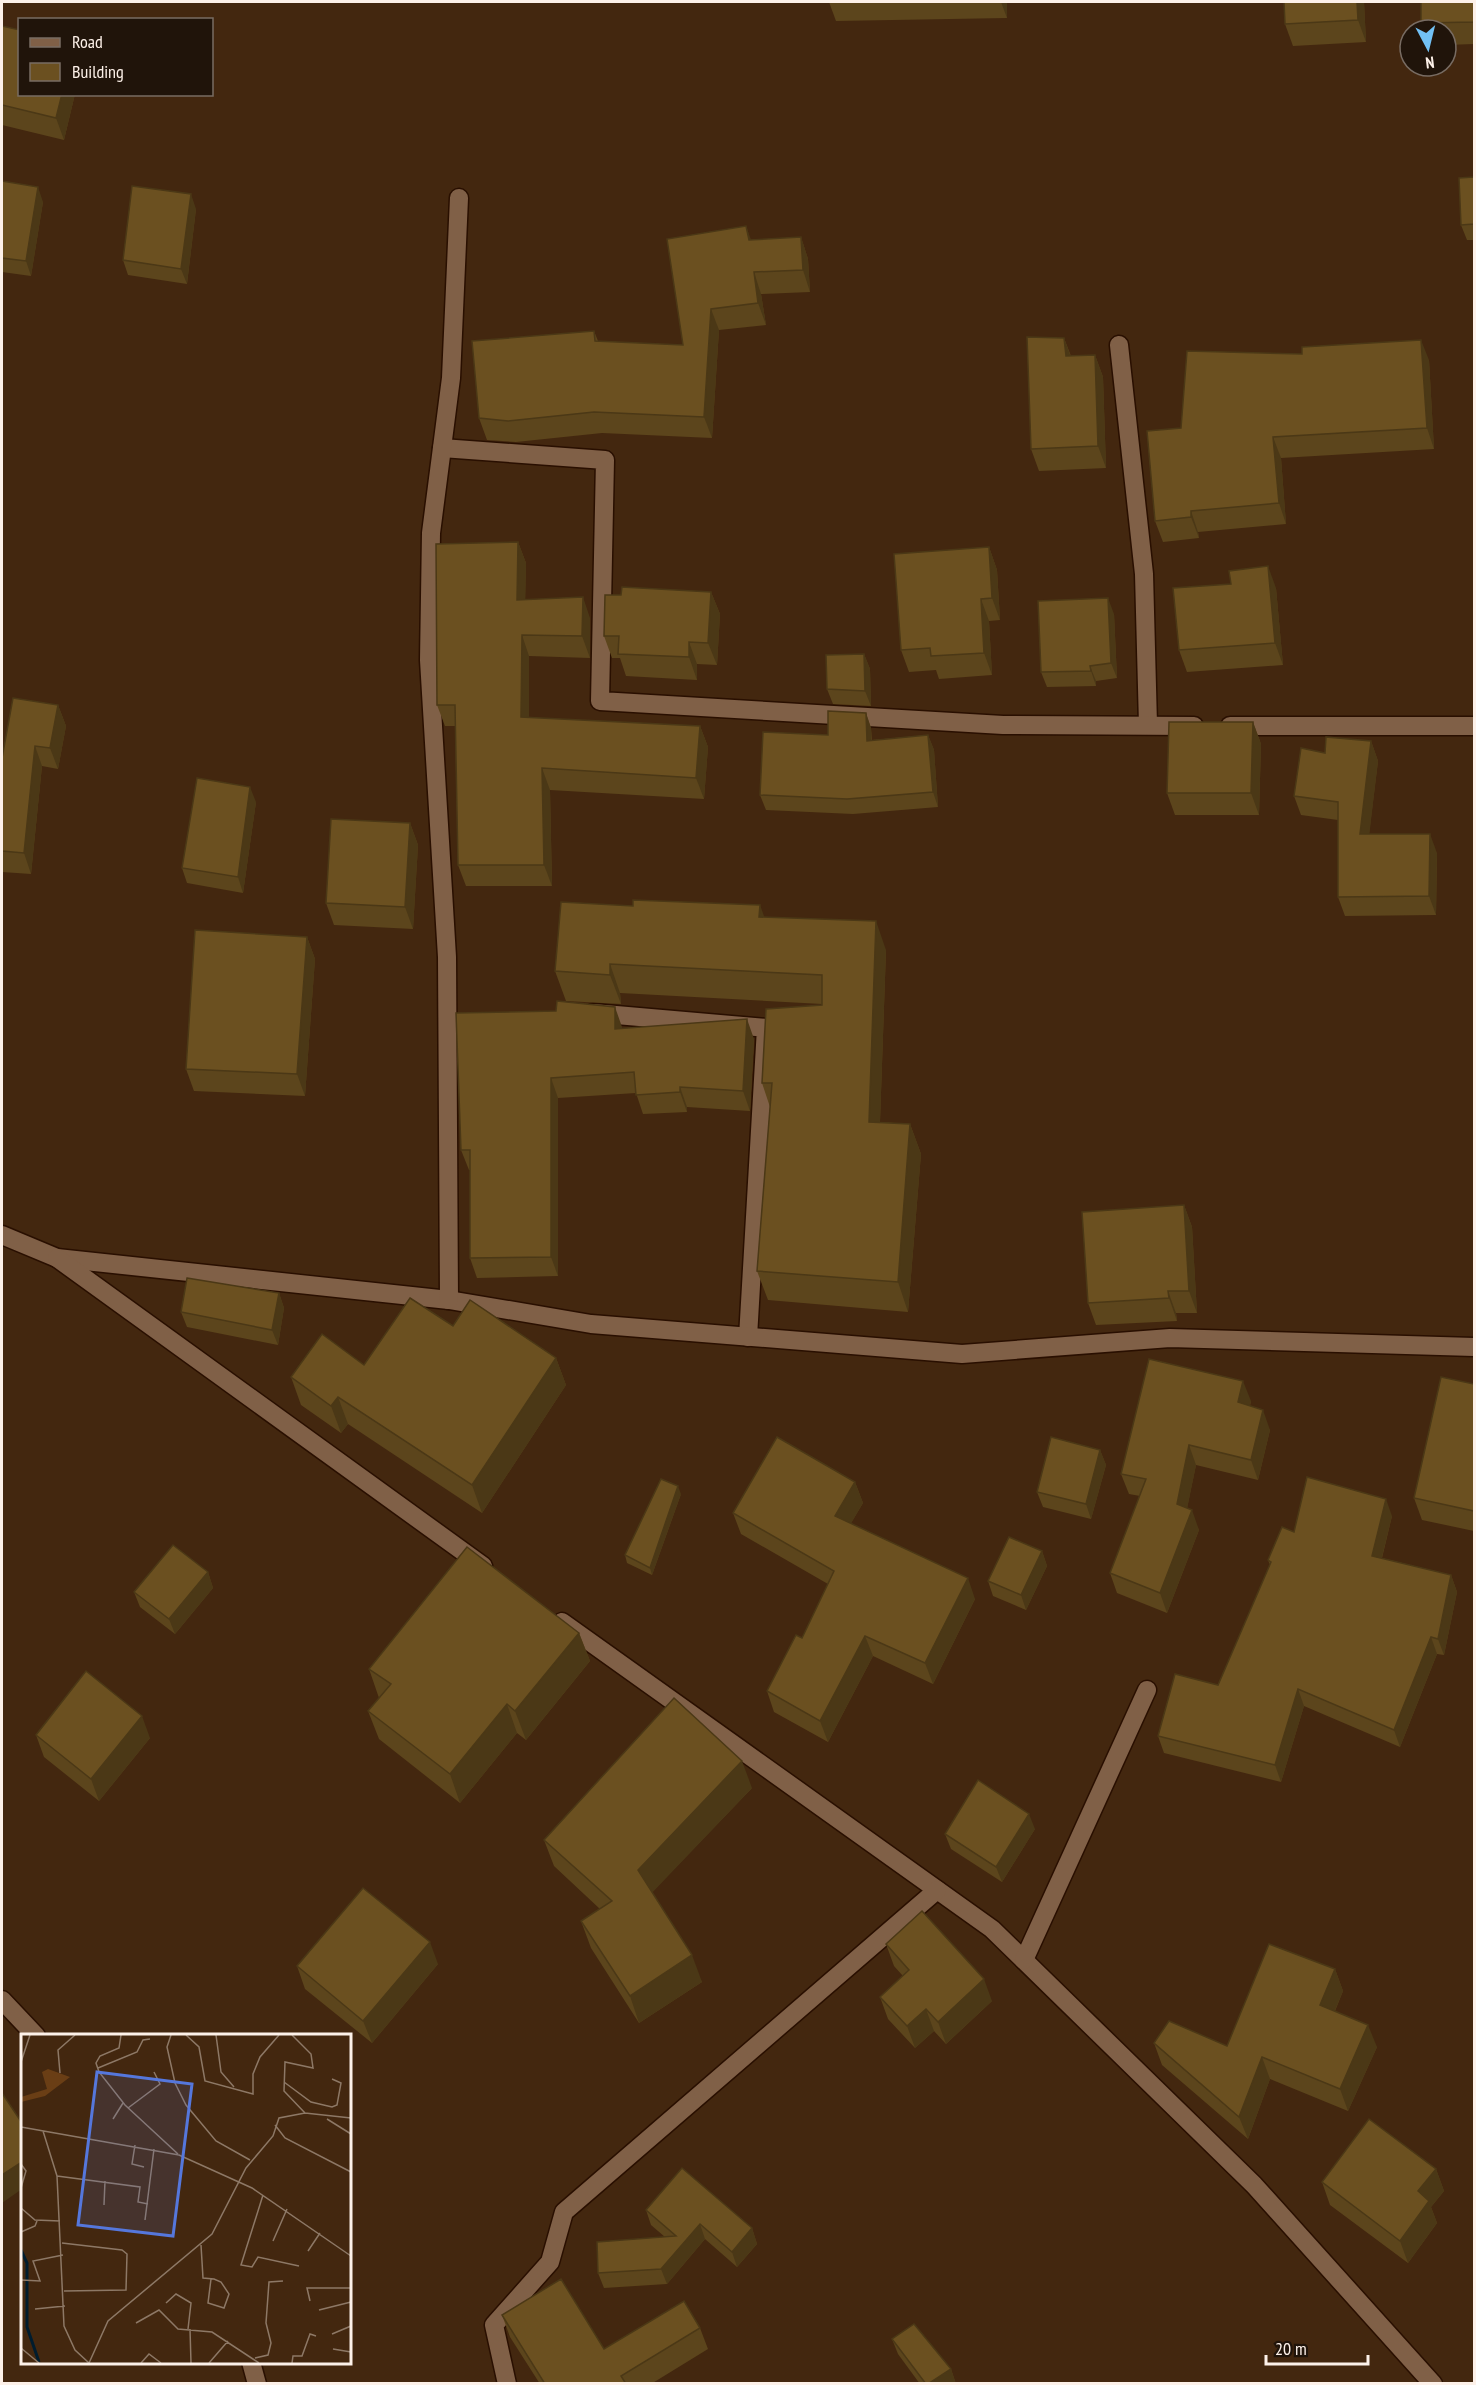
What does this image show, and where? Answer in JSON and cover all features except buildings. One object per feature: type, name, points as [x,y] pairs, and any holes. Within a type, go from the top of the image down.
[{"type":"street","points":[[449,1300],[447,957],[429,660],[431,533],[451,378],[459,198]]},
{"type":"street","points":[[1119,345],[1144,574],[1148,725]]},
{"type":"street","points":[[442,448],[605,460],[600,701],[1003,725],[1474,726]]},
{"type":"street","points":[[570,1011],[766,1029],[748,1337]]},
{"type":"street","points":[[2,1235],[57,1258],[498,1576]]},
{"type":"street","points":[[57,1258],[449,1300],[591,1324],[962,1354],[1170,1338],[1474,1347]]},
{"type":"street","points":[[546,1611],[992,1929],[1254,2185],[1433,2384]]},
{"type":"street","points":[[1024,1960],[1147,1690]]},
{"type":"street","points":[[507,2384],[494,2325],[550,2262],[564,2212],[937,1890]]},
{"type":"street","points":[[2,2000],[34,2034]]},
{"type":"street","points":[[251,2364],[256,2384]]}]
